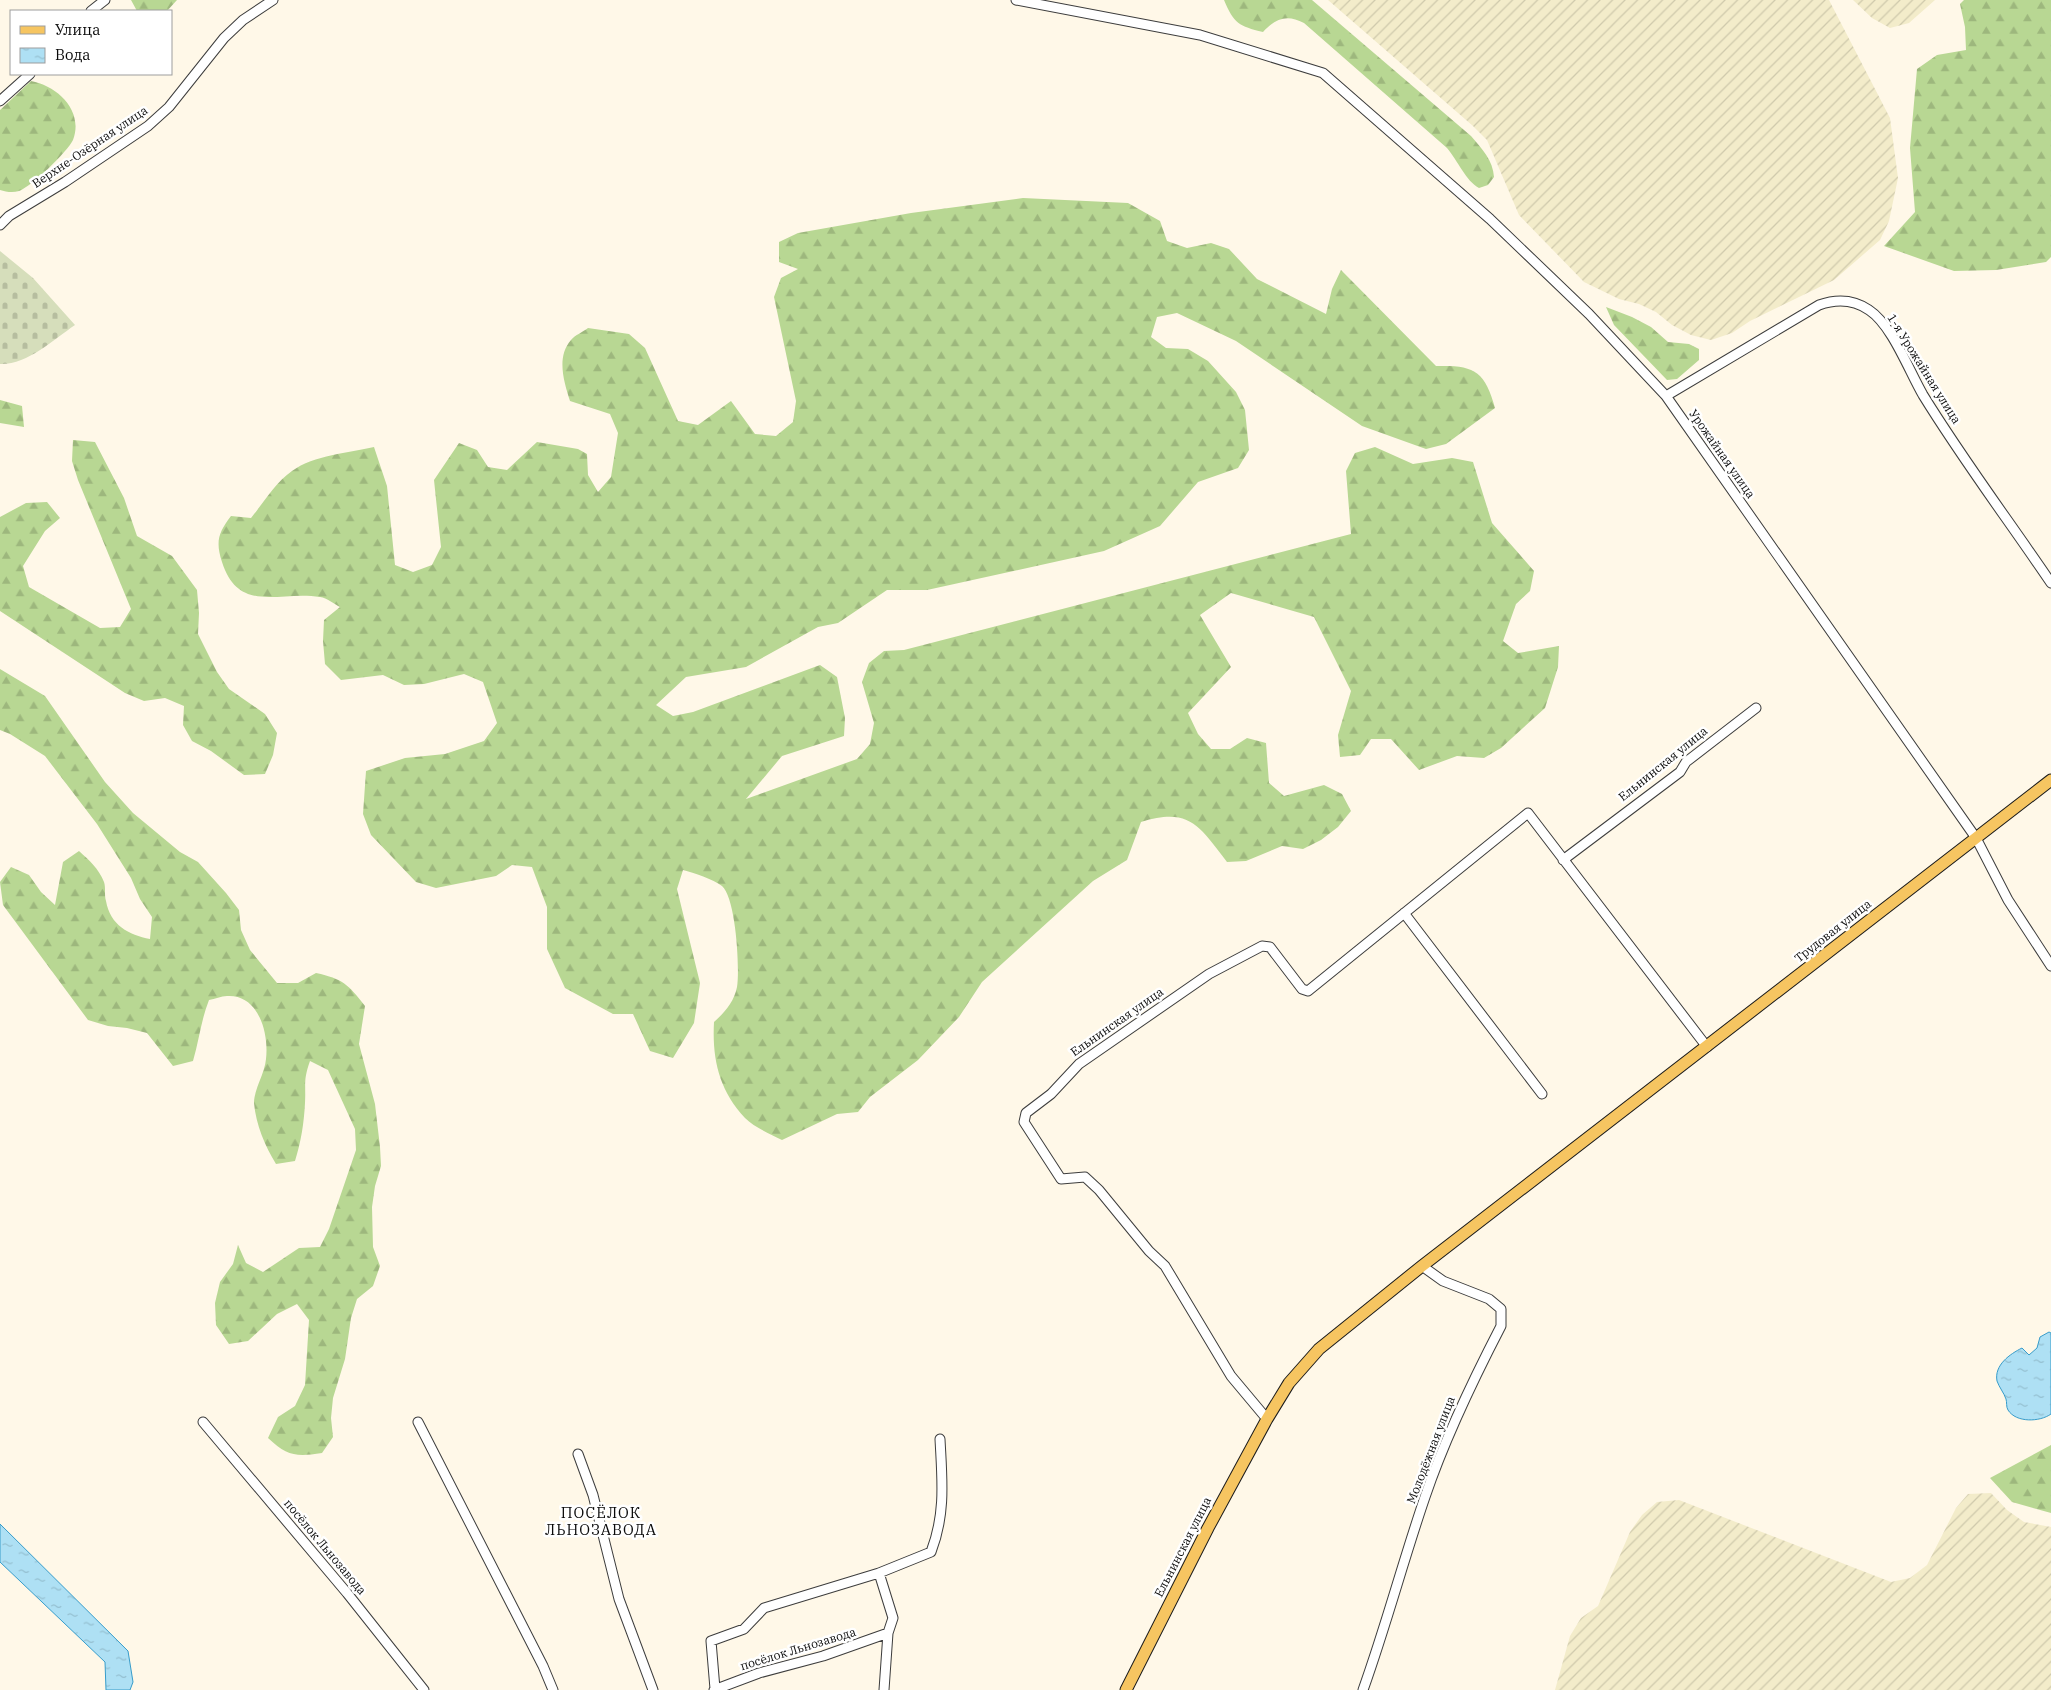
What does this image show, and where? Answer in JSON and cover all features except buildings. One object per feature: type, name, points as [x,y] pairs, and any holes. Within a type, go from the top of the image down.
[{"type":"main road","name":"Трудовая улица","points":[[1461,1237],[2051,780]]},
{"type":"main road","name":"Ельнинская улица","points":[[1126,1690],[1208,1528],[1267,1418],[1290,1383],[1319,1349],[1461,1237]]},
{"type":"street","points":[[92,10],[105,0]]},
{"type":"street","name":"Верхне-Озёрная улица","points":[[0,225],[10,216],[65,182],[148,126],[169,107],[224,38],[243,20],[273,0]]},
{"type":"street","name":"Урожайная улица","points":[[1016,0],[1200,35],[1324,73],[1497,226],[1589,314],[1666,396],[1976,838],[2008,900],[2051,966]]},
{"type":"street","points":[[0,101],[29,75]]},
{"type":"street","name":"1-я Урожайная улица","points":[[1666,396],[1818,305],[1831,301],[1854,302],[1870,310],[1885,326],[1924,396],[2051,583]]},
{"type":"street","name":"Ельнинская улица","points":[[1563,860],[1680,772],[1686,762],[1756,708]]},
{"type":"street","name":"Ельнинская улица","points":[[1267,1418],[1231,1376],[1165,1266],[1149,1251],[1099,1190],[1085,1177],[1061,1179],[1024,1122],[1026,1113],[1051,1094],[1079,1064],[1209,974],[1262,946],[1270,947],[1302,989],[1308,991],[1528,813],[1707,1046]]},
{"type":"street","points":[[1404,913],[1542,1094]]},
{"type":"street","name":"Молодёжная улица","points":[[1363,1690],[1432,1478],[1453,1422],[1501,1326],[1501,1309],[1489,1299],[1443,1282],[1422,1266]]},
{"type":"street","name":"посёлок Льнозавода","points":[[203,1422],[341,1585],[424,1690]]},
{"type":"street","points":[[418,1422],[539,1658],[553,1690]]},
{"type":"street","points":[[884,1690],[888,1633],[893,1618],[884,1571],[931,1552],[940,1529],[943,1484],[940,1439]]},
{"type":"street","points":[[578,1454],[592,1495],[619,1598],[653,1690]]},
{"type":"street","name":"посёлок Льнозавода","points":[[884,1571],[764,1608],[744,1629],[711,1641],[715,1690],[759,1673],[823,1656],[888,1633]]},
{"type":"shaded area","points":[[1328,0],[1829,0],[1890,118],[1898,178],[1889,221],[1880,240],[1834,280],[1750,321],[1732,333],[1711,340],[1691,335],[1672,325],[1656,312],[1639,304],[1619,299],[1584,282],[1519,215],[1487,140]]},
{"type":"shaded area","points":[[1853,0],[1935,0],[1909,23],[1890,28],[1872,18]]},
{"type":"shaded area","points":[[1991,1493],[2007,1510],[2024,1522],[2051,1527],[2051,1690],[1555,1690],[1570,1636],[1581,1618],[1598,1606],[1630,1532],[1642,1515],[1657,1502],[1679,1500],[1891,1582],[1910,1578],[1927,1565],[1956,1508],[1968,1494]]},
{"type":"green space","points":[[131,0],[177,0],[168,10],[136,10]]},
{"type":"green space","points":[[1224,0],[1312,0],[1471,136],[1483,150],[1492,165],[1494,177],[1488,185],[1479,188],[1474,185],[1447,148],[1304,23],[1287,18],[1272,23],[1263,32],[1255,30],[1238,23]]},
{"type":"green space","points":[[1964,0],[2051,0],[2051,257],[2046,262],[1996,270],[1954,271],[1884,246],[1915,212],[1910,148],[1917,69],[1937,55],[1966,50],[1965,27],[1960,4]]},
{"type":"green space","points":[[31,81],[51,88],[66,101],[75,119],[73,140],[49,168],[32,183],[19,191],[2,191],[0,190],[0,110]]},
{"type":"green space","points":[[1023,198],[1128,203],[1160,221],[1167,241],[1187,248],[1211,243],[1229,249],[1257,279],[1326,314],[1332,289],[1341,270],[1436,366],[1459,367],[1476,372],[1487,385],[1495,408],[1446,444],[1426,449],[1362,426],[1236,341],[1177,313],[1157,317],[1151,337],[1166,348],[1188,349],[1208,361],[1236,392],[1245,410],[1249,450],[1238,468],[1198,482],[1160,526],[1104,551],[927,590],[887,590],[838,623],[818,627],[746,667],[686,677],[656,705],[673,716],[693,712],[820,665],[837,677],[845,718],[844,736],[782,756],[746,799],[857,759],[870,744],[874,723],[862,682],[869,663],[884,651],[904,650],[1351,534],[1346,471],[1355,453],[1375,447],[1413,464],[1452,458],[1473,462],[1492,523],[1534,571],[1530,591],[1516,604],[1503,641],[1518,653],[1559,646],[1558,667],[1545,708],[1501,748],[1484,758],[1457,756],[1419,770],[1391,739],[1371,739],[1360,755],[1340,757],[1338,735],[1351,691],[1314,617],[1231,593],[1200,615],[1231,667],[1188,713],[1198,734],[1211,749],[1230,749],[1247,738],[1266,743],[1269,783],[1284,796],[1324,785],[1342,794],[1351,811],[1338,827],[1321,840],[1303,849],[1282,846],[1246,861],[1227,862],[1209,838],[1192,823],[1171,817],[1141,822],[1127,860],[1093,881],[982,982],[959,1017],[918,1060],[870,1097],[858,1112],[837,1114],[782,1140],[757,1127],[745,1118],[723,1085],[716,1061],[714,1022],[731,1002],[736,992],[738,978],[734,918],[727,893],[722,886],[709,879],[683,870],[677,889],[700,983],[694,1023],[673,1058],[650,1051],[633,1014],[613,1014],[565,988],[547,949],[547,907],[532,867],[512,865],[496,876],[436,888],[416,882],[371,835],[363,814],[366,771],[405,758],[445,754],[484,741],[497,723],[483,682],[464,674],[424,684],[404,685],[383,675],[341,680],[325,664],[323,641],[324,620],[340,607],[320,597],[262,597],[250,595],[239,589],[229,578],[222,562],[219,537],[231,516],[251,518],[280,481],[292,471],[321,458],[374,447],[387,486],[395,565],[413,572],[432,565],[441,547],[434,480],[459,443],[477,450],[488,467],[507,470],[537,442],[578,449],[587,454],[588,475],[598,492],[611,477],[618,433],[610,414],[570,401],[563,370],[566,347],[573,338],[588,328],[629,334],[645,348],[678,421],[698,425],[731,401],[755,434],[776,436],[793,422],[796,401],[774,297],[781,278],[798,269],[779,262],[779,242],[798,233],[911,213]]},
{"type":"green space","points":[[0,251],[33,278],[75,325],[30,356],[10,363],[0,364]]},
{"type":"green space","points":[[1606,307],[1651,327],[1668,342],[1689,344],[1699,349],[1699,360],[1677,379],[1667,380],[1614,325]]},
{"type":"green space","points":[[0,400],[22,406],[24,427],[0,423]]},
{"type":"green space","points":[[73,440],[95,442],[124,498],[137,536],[172,556],[197,590],[198,634],[217,672],[229,689],[265,714],[277,733],[273,755],[265,774],[244,775],[211,751],[192,741],[183,725],[184,706],[165,698],[144,701],[125,693],[0,611],[0,517],[26,503],[47,502],[60,518],[45,531],[23,566],[29,587],[100,628],[120,627],[131,609],[78,480],[72,461]]},
{"type":"green space","points":[[0,669],[45,696],[105,782],[133,813],[180,852],[198,862],[226,893],[239,910],[241,930],[250,950],[277,983],[298,983],[316,973],[325,975],[339,980],[349,987],[365,1006],[359,1044],[375,1104],[380,1147],[381,1166],[375,1186],[372,1207],[373,1247],[380,1266],[373,1286],[357,1299],[351,1318],[345,1359],[333,1398],[331,1418],[333,1437],[322,1453],[292,1454],[268,1438],[278,1417],[295,1406],[305,1385],[309,1320],[297,1304],[277,1314],[248,1341],[229,1344],[216,1325],[215,1303],[220,1282],[233,1264],[238,1245],[246,1263],[263,1272],[299,1248],[320,1247],[329,1229],[356,1150],[355,1129],[328,1070],[310,1061],[306,1078],[303,1125],[295,1161],[276,1164],[262,1135],[254,1103],[264,1070],[266,1038],[260,1017],[254,1008],[247,1001],[238,997],[225,996],[209,1000],[193,1061],[173,1066],[147,1033],[108,1026],[88,1020],[3,905],[0,882],[11,867],[29,875],[41,892],[55,905],[63,862],[79,851],[102,877],[105,884],[105,899],[108,909],[116,923],[128,932],[150,939],[152,917],[140,899],[131,878],[97,824],[45,756],[10,734],[0,730]]},
{"type":"green space","points":[[2051,1445],[2051,1513],[2012,1502],[1990,1478]]},
{"type":"water","points":[[2049,1332],[2051,1333],[2051,1414],[2041,1419],[2022,1419],[2007,1409],[2006,1399],[1997,1381],[1998,1370],[2008,1357],[2022,1348],[2029,1355],[2037,1348],[2040,1337]]},
{"type":"water","points":[[0,1524],[128,1651],[133,1682],[130,1690],[106,1690],[105,1662],[0,1562]]},
{"type":"district","name":"ПОСЁЛОК ЛЬНОЗАВОДА","points":[[601,1522]]}]
